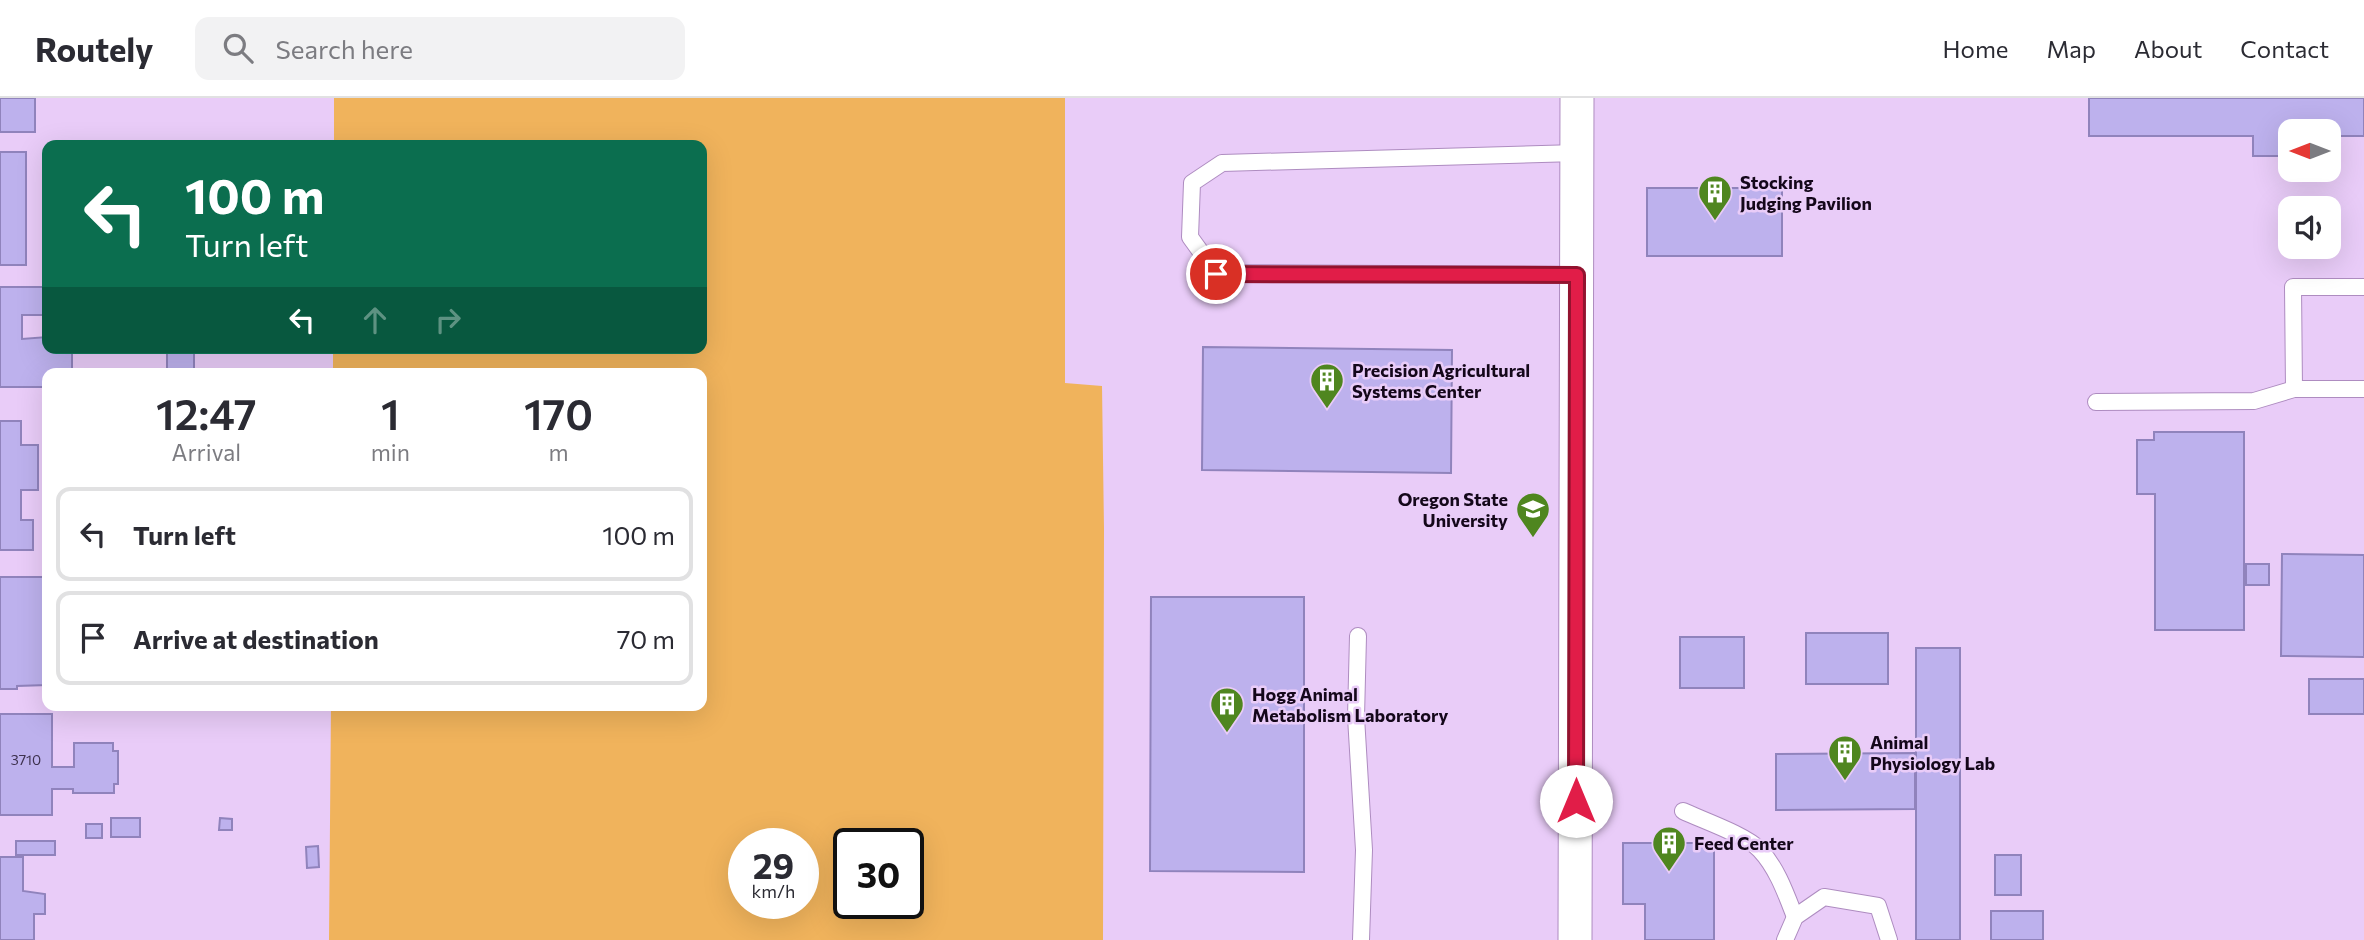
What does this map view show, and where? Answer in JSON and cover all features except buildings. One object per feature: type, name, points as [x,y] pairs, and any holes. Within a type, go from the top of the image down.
[{"type":"street","points":[[1575,940],[1577,98]]},
{"type":"lane","points":[[1577,153],[1222,163],[1192,183],[1190,237],[1216,274],[1577,275]]},
{"type":"lane","points":[[2294,389],[2293,287],[2364,287]]},
{"type":"lane","points":[[2096,402],[2254,401],[2294,389],[2364,389]]},
{"type":"lane","points":[[1358,636],[1356,717],[1364,850],[1362,940]]},
{"type":"lane","points":[[1683,811],[1729,831],[1760,849],[1782,883],[1795,917]]},
{"type":"lane","points":[[1785,940],[1795,917],[1824,897],[1878,906],[1889,940]]},
{"type":"shaded area","points":[[334,98],[1065,98],[1065,383],[1102,386],[1103,940],[329,940],[331,711],[707,711],[707,368],[333,368],[333,354],[707,354],[707,140],[334,140]]},
{"type":"place","name":"Stocking Judging Pavilion","points":[[1715,222]]},
{"type":"place","name":"Precision Agricultural Systems Center","points":[[1327,410]]},
{"type":"place","name":"Oregon State University","points":[[1533,539]]},
{"type":"place","name":"Hogg Animal Metabolism Laboratory","points":[[1227,734]]},
{"type":"place","name":"Animal Physiology Lab","points":[[1845,782]]},
{"type":"place","name":"Feed Center","points":[[1669,873]]},
{"type":"route","points":[[1216,274],[1577,275],[1576,801]]}]
